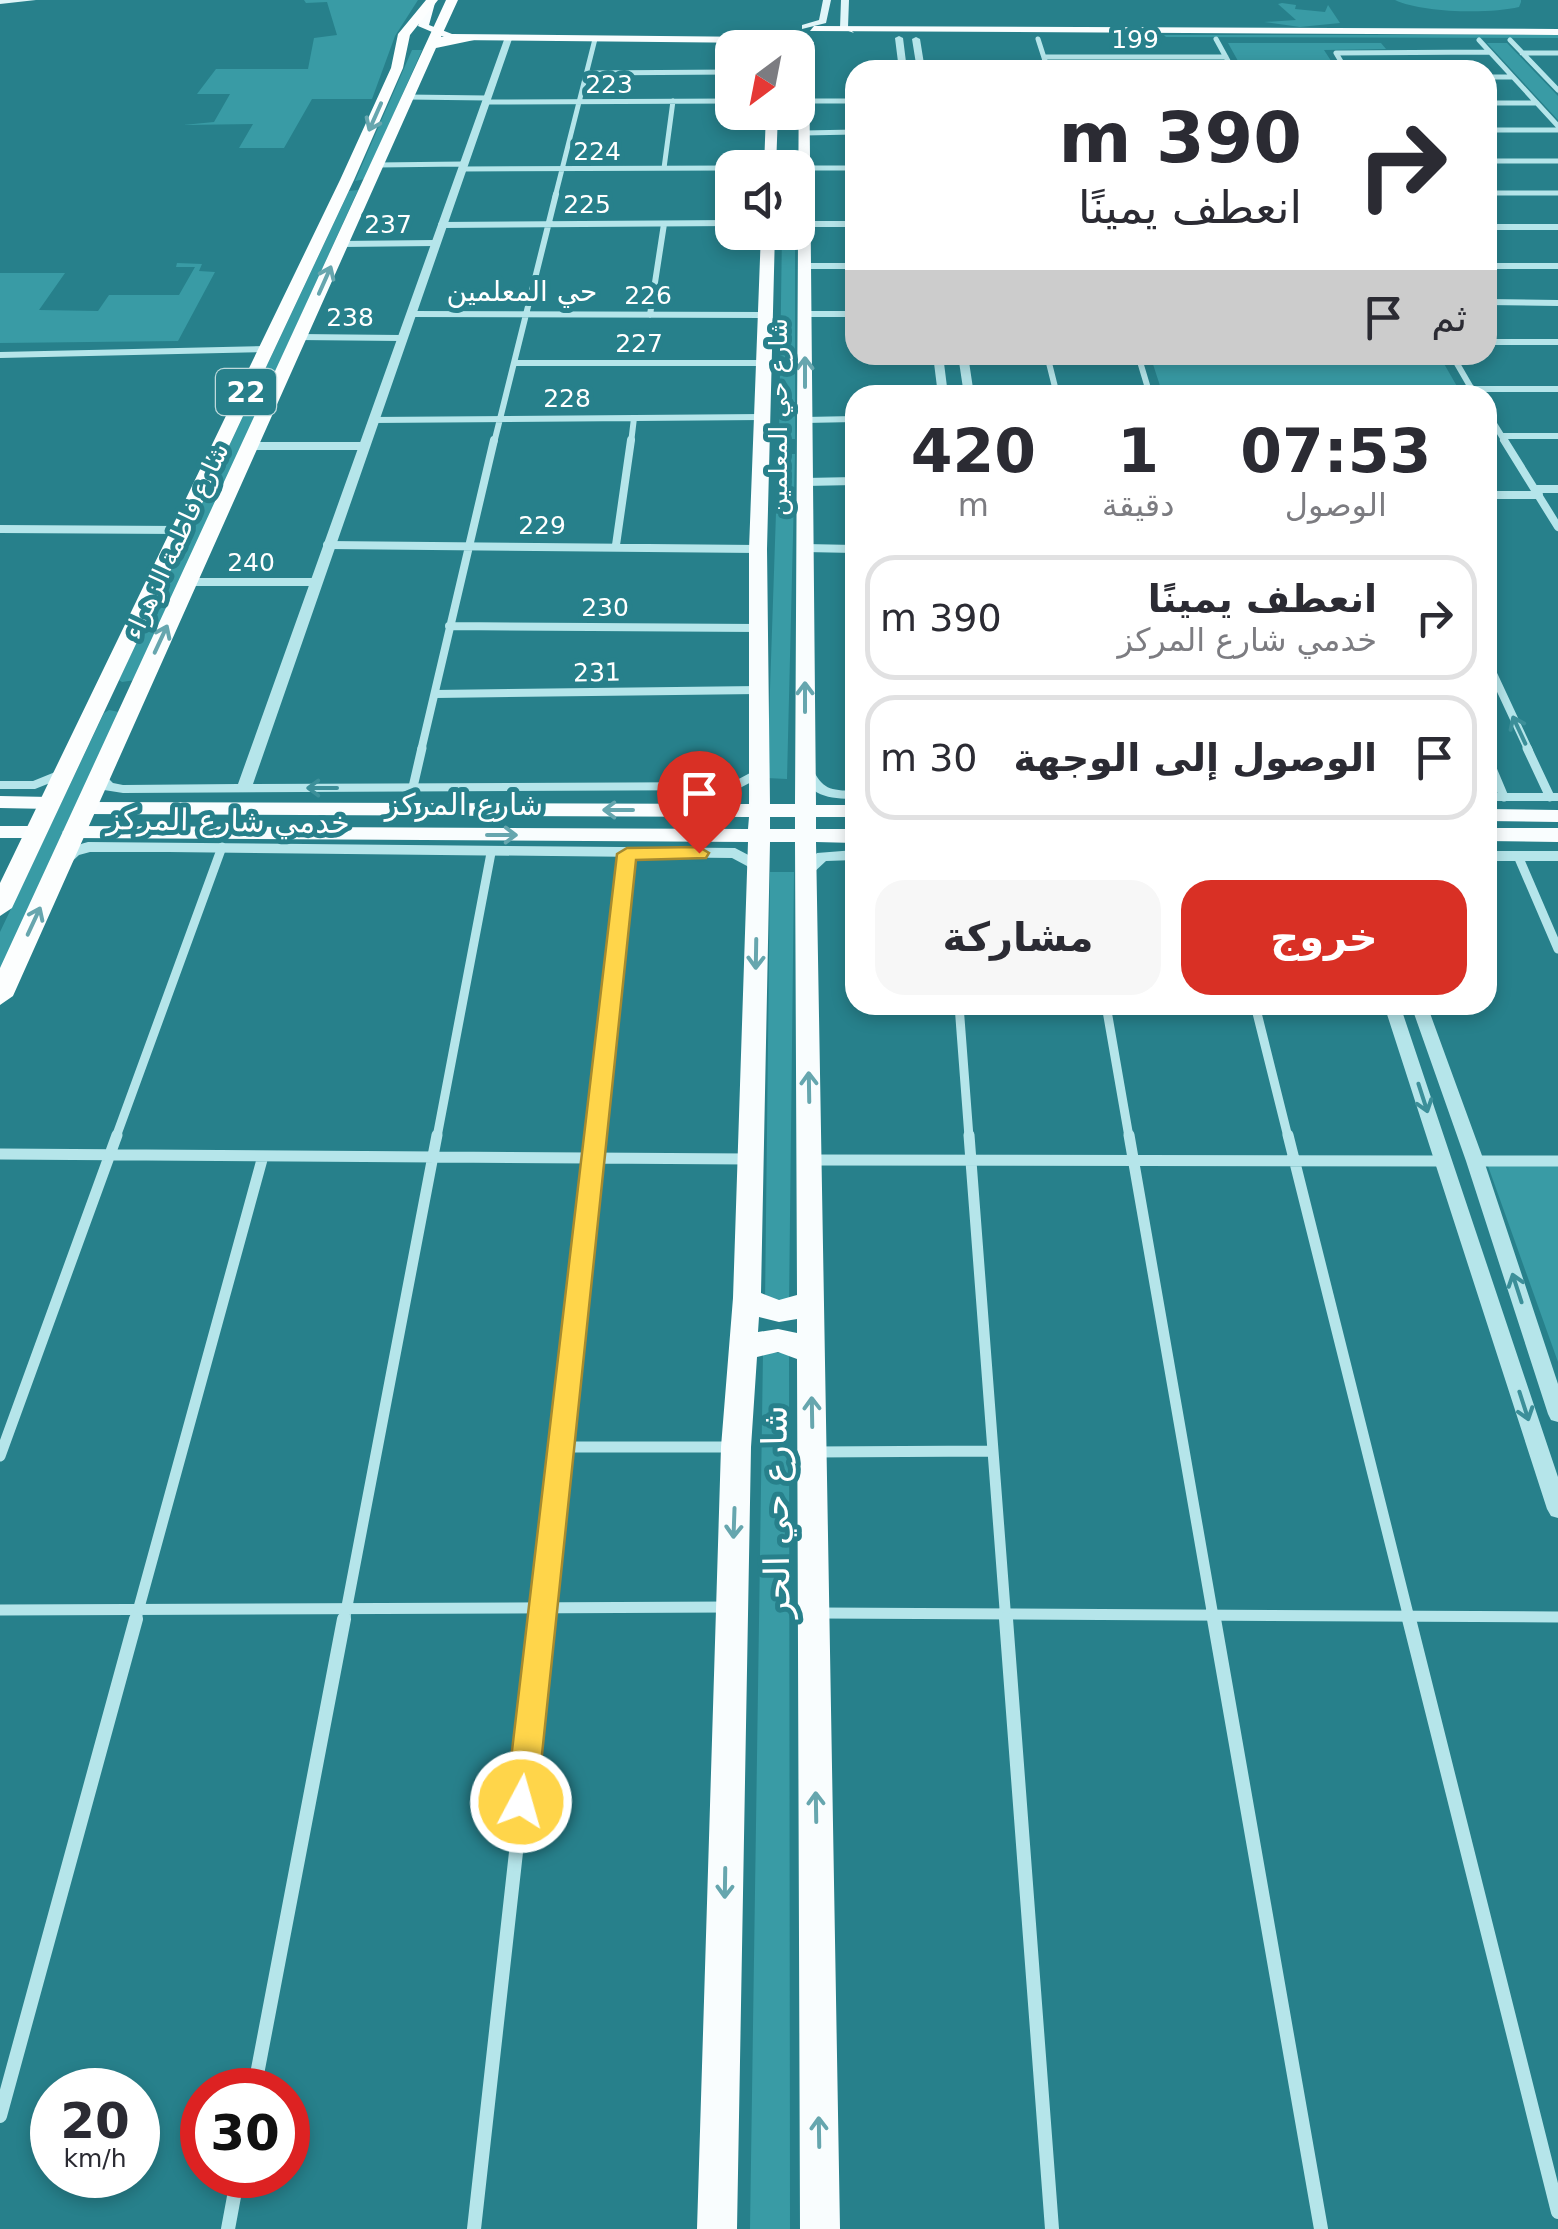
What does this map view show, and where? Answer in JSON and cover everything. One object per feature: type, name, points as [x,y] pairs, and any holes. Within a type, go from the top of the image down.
[{"type":"highway","name":"شارع فاطمة الزهراء","points":[[0,996],[452,0]]},
{"type":"highway","name":"شارع فاطمة الزهراء","points":[[0,908],[7,871],[20,835],[57,787],[96,706],[344,185],[408,26],[438,24]]},
{"type":"highway","points":[[438,24],[452,25],[474,34],[442,40],[438,24]]},
{"type":"highway","points":[[344,185],[371,179]]},
{"type":"highway","points":[[106,684],[122,688],[140,684]]},
{"type":"highway","points":[[96,706],[115,703],[130,708]]},
{"type":"highway","points":[[12,802],[57,787]]},
{"type":"highway","points":[[91,792],[97,802],[110,808]]},
{"type":"main road","points":[[0,2],[32,0]]},
{"type":"main road","points":[[815,31],[824,21],[828,0]]},
{"type":"main road","points":[[845,0],[848,29]]},
{"type":"main road","points":[[399,56],[438,24],[508,38],[715,42]]},
{"type":"main road","points":[[792,26],[800,30]]},
{"type":"main road","points":[[474,34],[776,28],[773,30]]},
{"type":"main road","points":[[815,34],[848,29],[1170,36],[1558,32]]},
{"type":"main road","points":[[815,35],[917,42],[1128,35]]},
{"type":"main road","points":[[1170,36],[1558,40]]},
{"type":"main road","name":"شارع حي المعلمين","points":[[804,133],[804,150]]},
{"type":"main road","name":"شارع حي المعلمين","points":[[759,824],[758,549],[768,250]]},
{"type":"main road","name":"شارع حي المعلمين","points":[[805,250],[806,802]]},
{"type":"main road","points":[[761,426],[783,446],[805,456]]},
{"type":"main road","points":[[761,457],[805,428]]},
{"type":"main road","name":"شارع المركز","points":[[110,808],[502,799],[759,824]]},
{"type":"main road","name":"شارع المركز","points":[[72,844],[433,843],[759,824],[806,802],[845,809]]},
{"type":"main road","name":"شارع المركز","points":[[806,802],[845,829]]},
{"type":"main road","name":"شارع حي الحر","points":[[806,802],[820,2229]]},
{"type":"main road","points":[[1497,813],[1555,803]]},
{"type":"main road","name":"شارع حي الحر","points":[[717,2229],[736,1447],[747,1298],[759,824]]},
{"type":"main road","points":[[1497,836],[1558,835]]},
{"type":"main road","points":[[747,1298],[761,1308],[778,1311],[811,1300]]},
{"type":"main road","points":[[744,1352],[774,1340],[791,1342],[812,1354]]},
{"type":"street","points":[[244,788],[508,38]]},
{"type":"street","points":[[412,788],[468,545],[595,38]]},
{"type":"street","points":[[1038,39],[1045,60]]},
{"type":"street","points":[[1216,39],[1228,60]]},
{"type":"street","points":[[1479,40],[1497,60]]},
{"type":"street","points":[[1510,40],[1558,90]]},
{"type":"street","points":[[900,42],[902,60]]},
{"type":"street","points":[[917,42],[920,60]]},
{"type":"street","points":[[1340,60],[1336,53],[1489,52]]},
{"type":"street","points":[[1522,53],[1558,53]]},
{"type":"street","name":"199","points":[[1044,56],[1226,57]]},
{"type":"street","points":[[1497,60],[1558,128]]},
{"type":"street","points":[[586,73],[715,72]]},
{"type":"street","points":[[1497,77],[1513,77]]},
{"type":"street","points":[[1546,78],[1558,78]]},
{"type":"street","name":"223","points":[[407,97],[715,101]]},
{"type":"street","points":[[664,168],[673,101]]},
{"type":"street","points":[[815,101],[845,101]]},
{"type":"street","points":[[1497,104],[1537,104]]},
{"type":"street","points":[[1497,130],[1558,128]]},
{"type":"street","points":[[804,133],[845,132]]},
{"type":"street","points":[[1497,161],[1558,161]]},
{"type":"street","name":"224","points":[[371,179],[462,167],[715,168]]},
{"type":"street","points":[[815,168],[845,168]]},
{"type":"street","points":[[1497,193],[1558,193]]},
{"type":"street","name":"225","points":[[441,226],[715,223]]},
{"type":"street","points":[[650,315],[664,224]]},
{"type":"street","points":[[815,224],[845,224]]},
{"type":"street","points":[[1497,227],[1558,227]]},
{"type":"street","name":"237","points":[[341,244],[435,244]]},
{"type":"street","points":[[805,266],[845,266]]},
{"type":"street","points":[[1497,266],[1558,266]]},
{"type":"street","points":[[1497,302],[1558,303]]},
{"type":"street","name":"226","points":[[410,314],[766,315]]},
{"type":"street","points":[[805,314],[845,314]]},
{"type":"street","name":"238","points":[[299,337],[401,338]]},
{"type":"street","points":[[1497,342],[1558,342]]},
{"type":"street","points":[[0,356],[266,349]]},
{"type":"street","name":"227","points":[[514,363],[764,363]]},
{"type":"street","points":[[1497,391],[1558,390]]},
{"type":"street","points":[[616,545],[634,418]]},
{"type":"street","name":"228","points":[[372,420],[634,418],[761,426]]},
{"type":"street","points":[[805,428],[845,422]]},
{"type":"street","points":[[1497,427],[1558,526]]},
{"type":"street","points":[[1503,436],[1558,436]]},
{"type":"street","points":[[249,446],[363,446]]},
{"type":"street","points":[[805,482],[845,481]]},
{"type":"street","points":[[1497,494],[1558,488]]},
{"type":"street","points":[[0,529],[180,530]]},
{"type":"street","name":"229","points":[[327,545],[758,549]]},
{"type":"street","points":[[805,548],[845,548]]},
{"type":"street","name":"240","points":[[187,582],[314,582]]},
{"type":"street","name":"230","points":[[449,626],[761,628]]},
{"type":"street","points":[[1497,682],[1555,803]]},
{"type":"street","name":"231","points":[[435,694],[760,690]]},
{"type":"street","name":"خدمي شارع المركز","points":[[91,792],[109,787],[412,788],[502,799],[736,786],[756,776],[760,766]]},
{"type":"street","points":[[806,802],[809,782],[820,790],[845,794]]},
{"type":"street","points":[[0,785],[57,787]]},
{"type":"street","points":[[1497,797],[1555,803]]},
{"type":"street","name":"خدمي شارع المركز","points":[[72,844],[64,859],[88,847],[433,843],[491,853],[735,853],[753,863],[758,872]]},
{"type":"street","points":[[0,1456],[222,846]]},
{"type":"street","points":[[258,2068],[491,853]]},
{"type":"street","points":[[474,2229],[627,854]]},
{"type":"street","points":[[806,872],[822,856],[845,855]]},
{"type":"street","points":[[1497,856],[1558,856]]},
{"type":"street","points":[[1518,856],[1558,949]]},
{"type":"street","points":[[960,1015],[1052,2229]]},
{"type":"street","points":[[1108,1015],[1321,2229]]},
{"type":"street","points":[[1258,1015],[1558,2212]]},
{"type":"street","points":[[1395,1015],[1558,1510]]},
{"type":"street","points":[[1423,1015],[1558,1414]]},
{"type":"street","points":[[0,1154],[750,1159]]},
{"type":"street","points":[[0,2116],[264,1156]]},
{"type":"street","points":[[810,1160],[1444,1160]]},
{"type":"street","points":[[1475,1161],[1558,1161]]},
{"type":"street","points":[[561,1446],[736,1447]]},
{"type":"street","points":[[813,1452],[993,1451]]},
{"type":"street","points":[[0,1610],[732,1608]]},
{"type":"street","points":[[814,1613],[1558,1616]]},
{"type":"street","points":[[228,2229],[234,2198]]},
{"type":"green space","points":[[304,0],[418,0],[395,36],[372,99],[312,99],[284,148],[239,148],[253,124],[183,125],[214,122],[230,94],[197,94],[216,69],[308,69],[314,38],[337,35],[327,2]]},
{"type":"green space","points":[[1395,0],[1521,2],[1519,7],[1474,11],[1422,8]]},
{"type":"green space","points":[[1278,4],[1296,5],[1295,9],[1325,12],[1328,5],[1340,23],[1300,27],[1264,22],[1296,20]]},
{"type":"green space","points":[[1558,35],[1558,38],[1166,37]]},
{"type":"green space","points":[[1228,43],[1381,43],[1386,49],[1324,50],[1330,60],[1237,60]]},
{"type":"green space","points":[[1487,43],[1507,43],[1558,96],[1558,120]]},
{"type":"green space","points":[[412,50],[422,50],[365,179],[355,181]]},
{"type":"green space","points":[[358,190],[135,680],[122,682],[119,680],[349,191]]},
{"type":"green space","points":[[782,250],[795,250],[795,439],[779,439]]},
{"type":"green space","points":[[177,263],[202,264],[199,271],[215,272],[178,341],[0,343],[0,273],[65,273],[39,310],[98,311],[109,295],[179,295],[195,267],[176,267]]},
{"type":"green space","points":[[1153,365],[1445,365],[1456,385],[1160,385]]},
{"type":"green space","points":[[778,454],[795,454],[787,779],[767,778]]},
{"type":"green space","points":[[119,712],[0,971],[0,932],[104,713]]},
{"type":"green space","points":[[770,872],[794,872],[789,1303],[765,1303]]},
{"type":"green space","points":[[1488,1166],[1558,1166],[1558,1362]]},
{"type":"green space","points":[[763,1353],[789,1353],[790,2229],[750,2229]]},
{"type":"district","name":"حي المعلمين","points":[[522,291]]},
{"type":"route","points":[[521,1802],[627,854],[699,853]]}]
